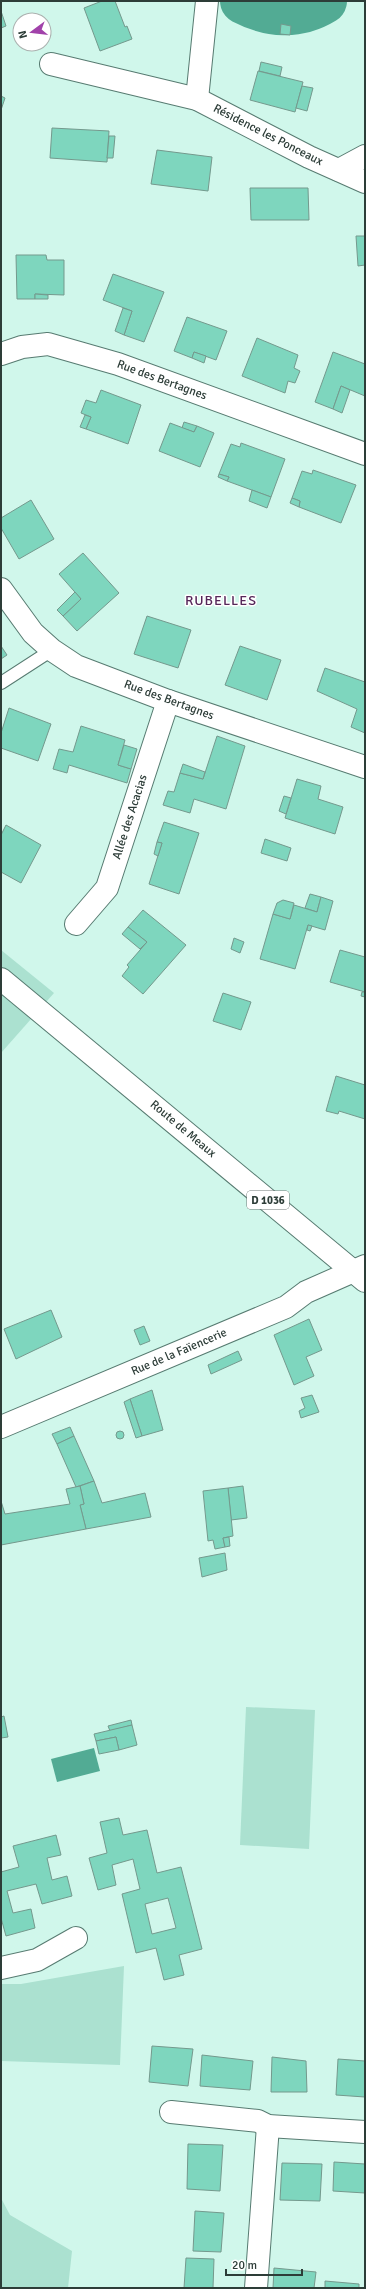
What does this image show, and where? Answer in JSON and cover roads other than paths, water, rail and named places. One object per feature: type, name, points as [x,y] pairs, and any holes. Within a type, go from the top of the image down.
[{"type":"street","points":[[197,99],[207,1]]},
{"type":"street","name":"Résidence les Ponceaux","points":[[51,64],[197,99],[309,157],[365,182]]},
{"type":"street","points":[[339,170],[365,156]]},
{"type":"street","name":"Rue des Bertagnes","points":[[1,354],[22,347],[48,344],[118,364],[365,454]]},
{"type":"street","name":"Rue des Bertagnes","points":[[1,589],[33,633],[52,650],[76,666],[168,701],[365,767]]},
{"type":"street","name":"Allée des Acacias","points":[[76,924],[107,888],[168,701]]},
{"type":"street","name":"Route de Meaux","points":[[1,978],[361,1272]]},
{"type":"street","name":"Rue de la Faïencerie","points":[[1,1427],[286,1307],[306,1292],[361,1272]]},
{"type":"street","points":[[1,1968],[37,1960],[76,1938]]},
{"type":"street","points":[[171,2112],[258,2121],[268,2126],[365,2132]]},
{"type":"street","points":[[256,2288],[268,2126]]},
{"type":"lane","points":[[1,683],[52,650]]},
{"type":"waterway","points":[[243,1],[263,9],[284,12],[304,10],[324,1]]},
{"type":"district","name":"RUBELLES","points":[[221,600]]}]
